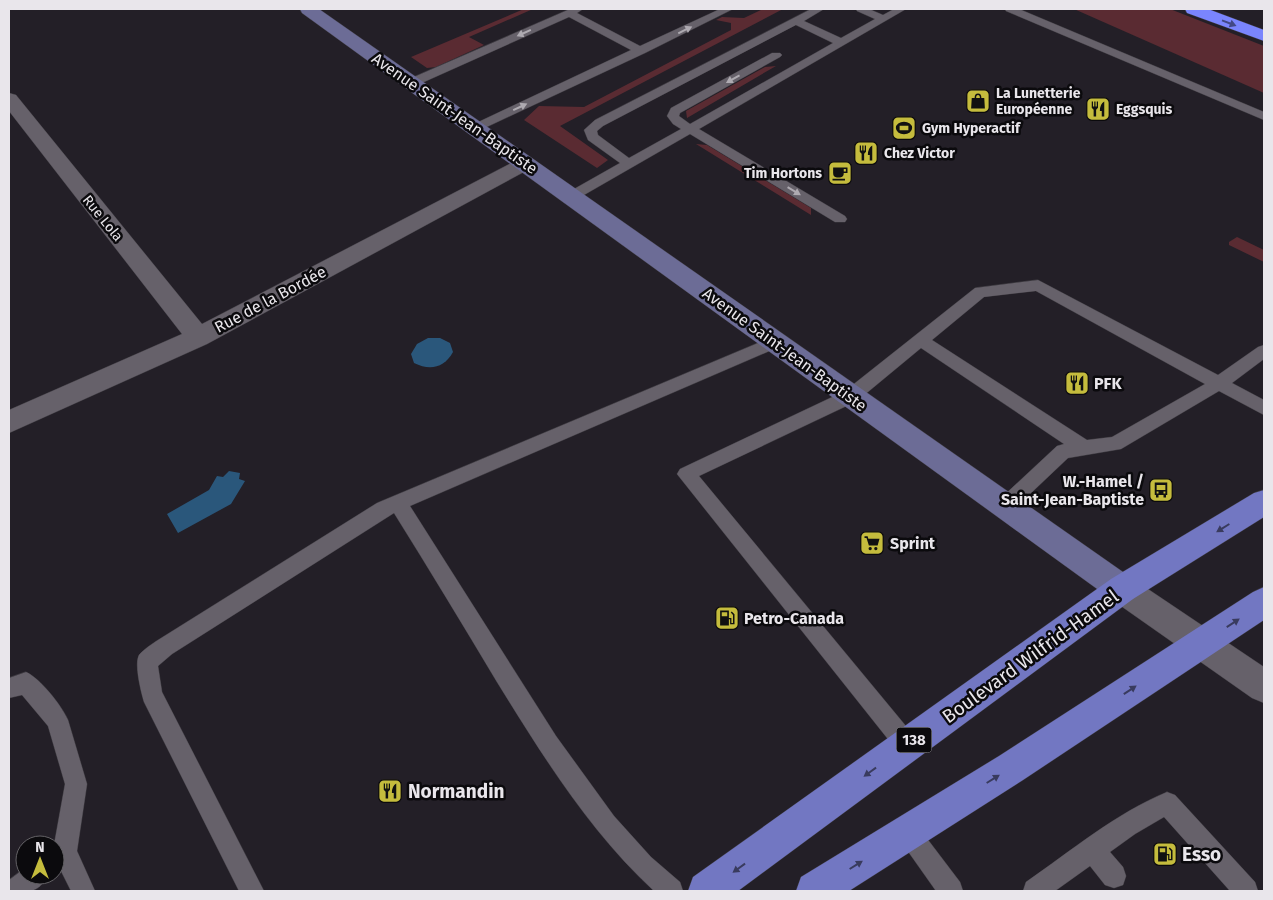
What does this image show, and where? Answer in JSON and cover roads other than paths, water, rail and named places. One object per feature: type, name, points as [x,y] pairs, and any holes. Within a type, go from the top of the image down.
[{"type":"highway","points":[[1193,9],[1264,36]]},
{"type":"main road","name":"Boulevard Wilfrid-Hamel","points":[[707,891],[1122,589],[1264,502]]},
{"type":"main road","points":[[815,891],[1010,768],[1264,602]]},
{"type":"street","name":"Avenue Saint-Jean-Baptiste","points":[[308,9],[1122,589],[1264,686]]},
{"type":"street","name":"Rue Lola","points":[[9,99],[198,337]]},
{"type":"street","name":"Rue de la Bordée","points":[[9,422],[198,337],[526,163]]},
{"type":"lane","points":[[476,128],[728,9]]},
{"type":"lane","points":[[629,164],[592,137],[590,130],[599,123],[819,9]]},
{"type":"lane","points":[[861,9],[884,19]]},
{"type":"lane","points":[[572,196],[901,9]]},
{"type":"lane","points":[[1010,9],[1264,116]]},
{"type":"lane","points":[[411,83],[573,11],[641,51]]},
{"type":"lane","points":[[795,22],[842,43]]},
{"type":"lane","points":[[752,44],[800,67]]},
{"type":"lane","points":[[776,55],[675,111],[673,116],[840,219]]},
{"type":"lane","points":[[907,745],[686,474],[851,396],[980,292],[1038,284],[1264,408]]},
{"type":"lane","points":[[920,340],[1085,448]]},
{"type":"lane","points":[[252,891],[152,694],[147,662],[165,647],[384,509],[775,342]]},
{"type":"lane","points":[[1005,506],[1063,451],[1114,444],[1220,383],[1264,352]]},
{"type":"lane","points":[[398,503],[548,744],[606,824],[643,865],[671,891]]},
{"type":"lane","points":[[9,688],[26,683],[58,720],[76,784],[71,824],[65,841]]},
{"type":"lane","points":[[1035,891],[1127,826],[1167,803],[1246,891]]},
{"type":"lane","points":[[908,832],[951,891]]},
{"type":"lane","points":[[1092,850],[1114,876]]},
{"type":"lane","points":[[65,863],[84,891]]},
{"type":"water","points":[[428,338],[440,338],[450,343],[453,352],[441,365],[426,367],[414,363],[411,354],[417,344]]},
{"type":"water","points":[[229,471],[240,473],[239,479],[245,481],[231,504],[178,533],[167,514],[209,490],[217,476],[223,477]]},
{"type":"place","name":"La Lunetterie Européenne","points":[[978,101]]},
{"type":"place","name":"Eggsquis","points":[[1098,109]]},
{"type":"place","name":"Gym Hyperactif","points":[[904,128]]},
{"type":"place","name":"Chez Victor","points":[[866,153]]},
{"type":"place","name":"Tim Hortons","points":[[840,173]]},
{"type":"place","name":"PFK","points":[[1077,383]]},
{"type":"place","name":"W.-Hamel / Saint-Jean-Baptiste","points":[[1161,490]]},
{"type":"place","name":"Sprint","points":[[872,543]]},
{"type":"place","name":"Petro-Canada","points":[[727,618]]},
{"type":"place","name":"Normandin","points":[[390,791]]},
{"type":"place","name":"Esso","points":[[1165,854]]}]
